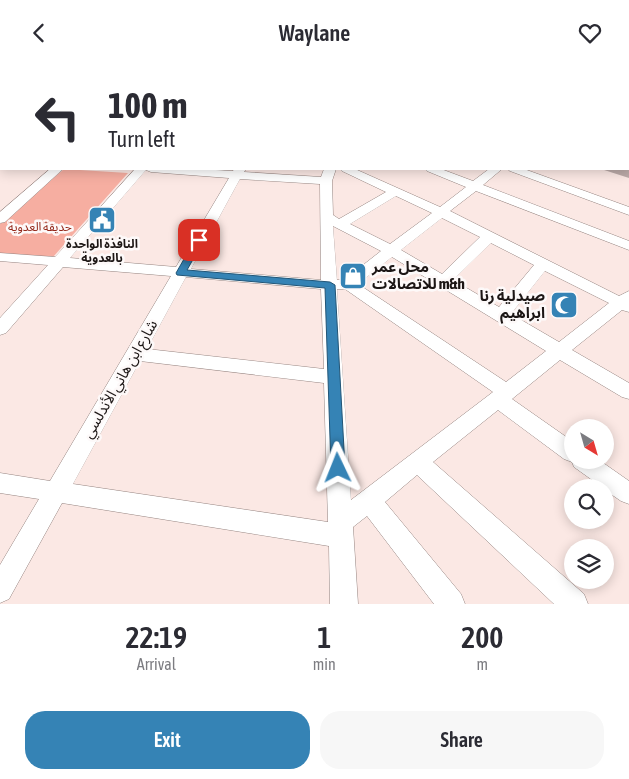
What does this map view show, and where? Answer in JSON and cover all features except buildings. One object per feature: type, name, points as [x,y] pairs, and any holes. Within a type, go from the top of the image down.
[{"type":"street","points":[[0,219],[56,170]]},
{"type":"street","points":[[0,329],[140,170]]},
{"type":"street","points":[[180,170],[328,175],[339,285],[334,377],[344,604]]},
{"type":"street","points":[[348,170],[441,212],[542,265],[626,302]]},
{"type":"street","points":[[434,170],[629,246]]},
{"type":"street","points":[[339,285],[392,251],[495,170]]},
{"type":"street","points":[[517,170],[629,211]]},
{"type":"street","name":"شارع ابن هاني الأندلسي","points":[[0,590],[238,172]]},
{"type":"street","points":[[333,221],[396,191]]},
{"type":"street","points":[[333,221],[392,251],[629,392]]},
{"type":"street","points":[[443,281],[489,237]]},
{"type":"street","points":[[0,257],[339,285],[502,396],[564,446]]},
{"type":"street","points":[[501,315],[542,265]]},
{"type":"street","points":[[341,529],[369,500],[560,350],[626,302]]},
{"type":"street","points":[[134,354],[334,377]]},
{"type":"street","points":[[418,462],[574,604]]},
{"type":"street","points":[[594,469],[629,495]]},
{"type":"street","points":[[0,483],[341,529]]},
{"type":"street","points":[[369,500],[452,604]]},
{"type":"green space","name":"حديقة العدوية","points":[[63,170],[128,173],[53,257],[0,254],[0,224]]},
{"type":"place","name":"النافذة الواحدة بالعدوية","points":[[102,220]]},
{"type":"place","name":"محل عمر للاتصالات m&h","points":[[353,276]]},
{"type":"place","name":"صيدلية رنا ابراهيم","points":[[564,305]]},
{"type":"route","points":[[199,240],[181,273],[330,285],[338,468]]}]
